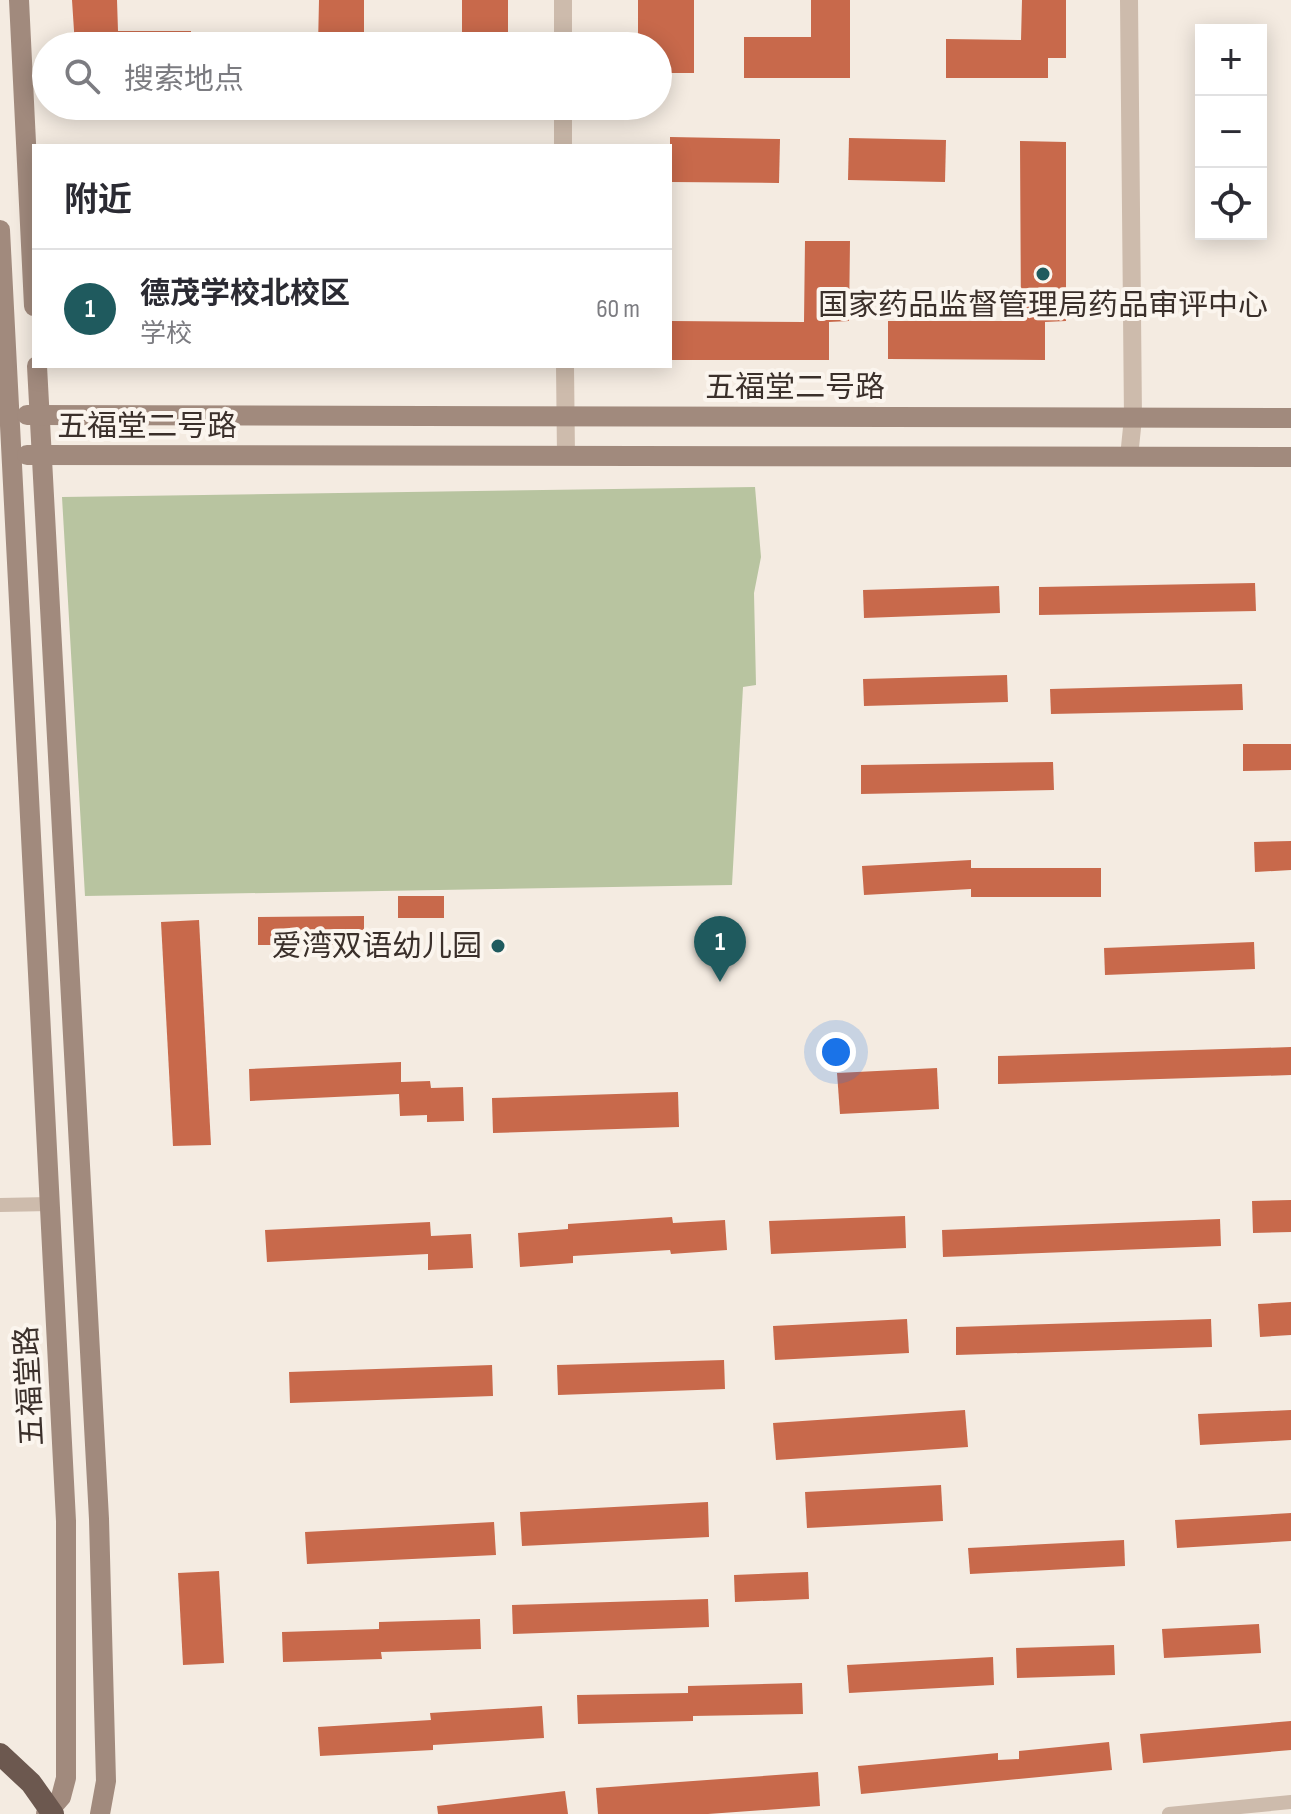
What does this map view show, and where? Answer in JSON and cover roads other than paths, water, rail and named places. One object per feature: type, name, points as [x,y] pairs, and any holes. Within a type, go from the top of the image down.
[{"type":"highway","points":[[0,1754],[31,1783],[50,1813]]},
{"type":"main road","points":[[19,0],[32,265]]},
{"type":"main road","name":"五福堂路","points":[[0,230],[6,456],[66,1521],[66,1778],[61,1797],[50,1813]]},
{"type":"main road","name":"五福堂路","points":[[37,368],[99,1519],[106,1781],[100,1814]]},
{"type":"main road","name":"五福堂二号路","points":[[5,415],[1291,418]]},
{"type":"main road","name":"五福堂二号路","points":[[6,456],[1291,457]]},
{"type":"street","points":[[563,0],[563,32]]},
{"type":"street","points":[[1129,0],[1133,418],[1129,457]]},
{"type":"street","points":[[563,120],[563,144]]},
{"type":"street","points":[[565,368],[566,456]]},
{"type":"street","points":[[0,1205],[50,1204]]},
{"type":"street","points":[[1169,1814],[1291,1802]]},
{"type":"place","name":"国家药品监督管理局药品审评中心","points":[[1043,274]]},
{"type":"place","name":"爱湾双语幼儿园","points":[[498,946]]},
{"type":"place","name":"德茂学校北校区","points":[[720,982]]}]
